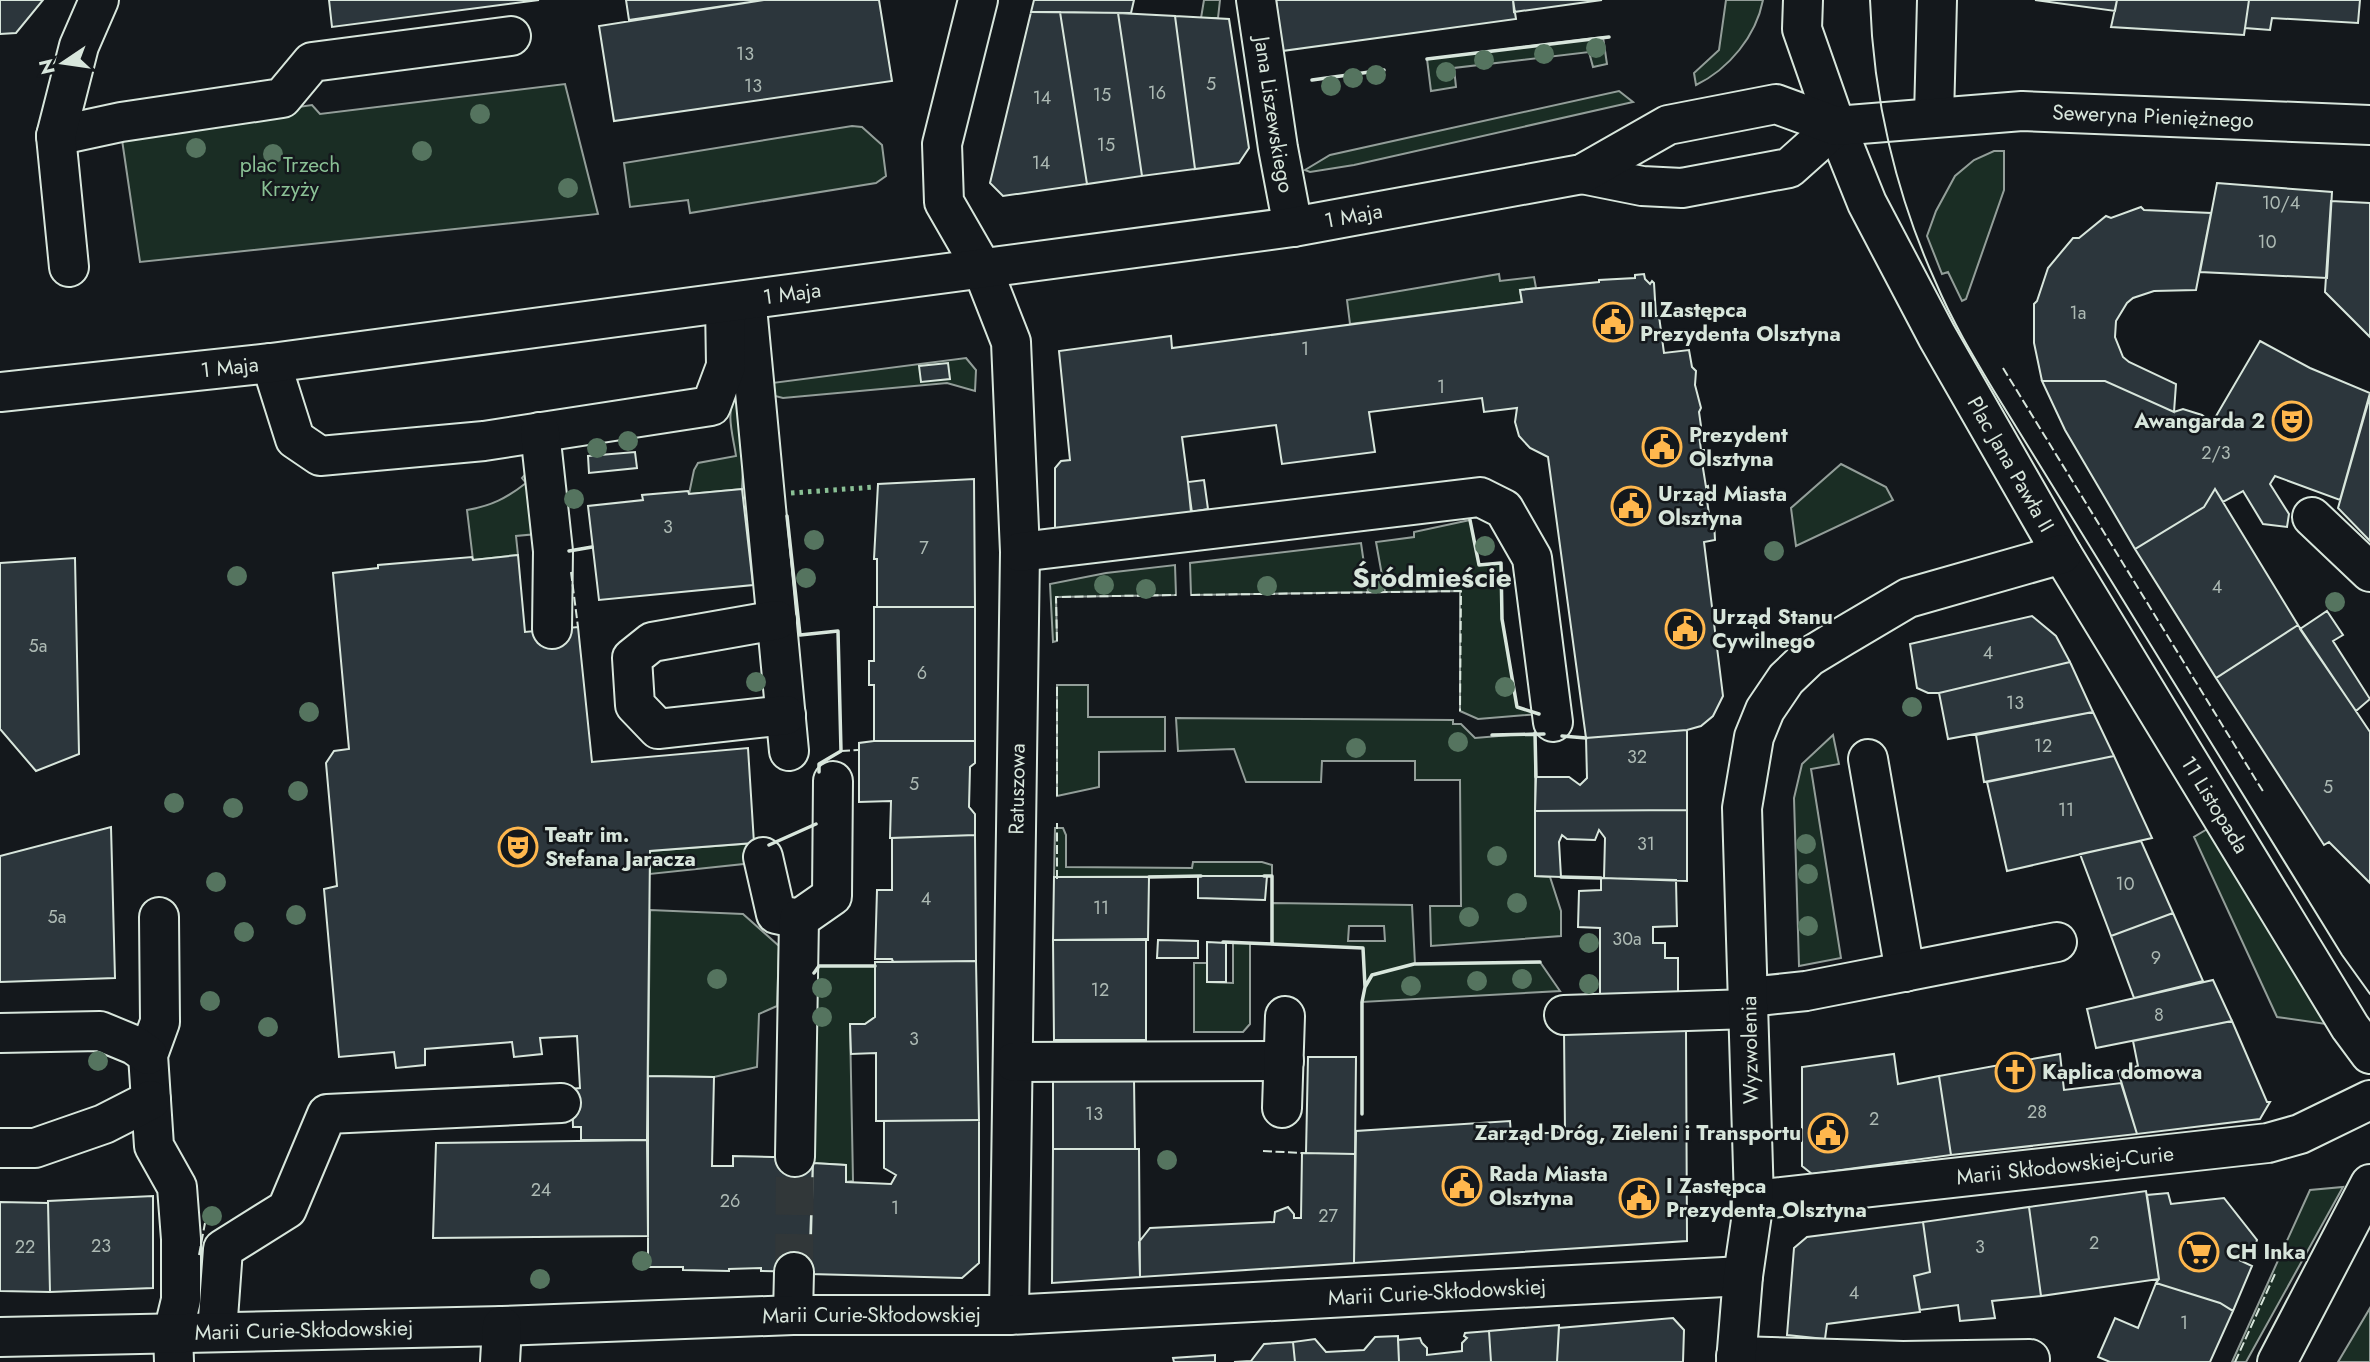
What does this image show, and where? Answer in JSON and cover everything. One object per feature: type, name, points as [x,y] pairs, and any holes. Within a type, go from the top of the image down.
[{"type":"street","points":[[69,267],[56,136],[79,46],[99,0]]},
{"type":"street","name":"Ratuszowa","points":[[978,0],[942,144],[944,202],[982,268],[1011,342],[1020,552],[1009,1315]]},
{"type":"street","name":"Jana Liszewskiego","points":[[1256,0],[1278,149],[1293,227]]},
{"type":"street","name":"Plac Jana Pawła II","points":[[1754,737],[1765,710],[1786,679],[1809,657],[1842,637],[1908,598],[2062,554],[1937,336],[1867,202],[1836,126],[1802,29],[1803,0]]},
{"type":"street","points":[[1836,126],[1934,117],[1937,0]]},
{"type":"street","points":[[56,136],[121,122],[282,99],[312,62],[511,36]]},
{"type":"street","name":"1 Maja","points":[[0,391],[271,363],[1293,227],[1582,174],[1668,124],[1776,104],[1836,126],[1789,168],[1682,188],[1642,186],[1582,174]]},
{"type":"street","name":"Seweryna Pieniężnego","points":[[1934,117],[2022,111],[2370,125]]},
{"type":"street","points":[[271,363],[295,439],[320,456],[484,441],[710,406],[726,366],[736,303]]},
{"type":"street","points":[[736,303],[777,620],[788,733],[658,729],[635,705],[632,658],[652,642],[777,620]]},
{"type":"street","points":[[540,432],[553,551],[552,629]]},
{"type":"street","points":[[1020,552],[1480,497],[1504,509],[1532,558],[1553,722]]},
{"type":"street","points":[[2312,517],[2370,572]]},
{"type":"street","name":"11 Listopada","points":[[2062,554],[2350,1027],[2370,1054]]},
{"type":"street","name":"Wyzwolenia","points":[[1736,1359],[1743,1276],[1754,1200],[1742,808],[1754,737]]},
{"type":"street","points":[[1868,759],[1905,972]]},
{"type":"street","points":[[763,857],[776,914],[799,919],[832,896],[833,781]]},
{"type":"street","points":[[159,916],[160,1022],[148,1055],[154,1146],[177,1187],[181,1239],[181,1300],[173,1347]]},
{"type":"street","points":[[795,1157],[799,919]]},
{"type":"street","points":[[1564,1015],[1749,1003],[2057,942]]},
{"type":"street","points":[[1282,1108],[1285,1016]]},
{"type":"street","points":[[0,1033],[100,1031],[134,1045],[148,1055]]},
{"type":"street","points":[[1014,1062],[1284,1061]]},
{"type":"street","name":"Marii Skłodowskiej-Curie","points":[[1754,1200],[2267,1143],[2300,1134],[2370,1100]]},
{"type":"street","points":[[0,1148],[35,1149],[104,1124],[151,1101]]},
{"type":"street","points":[[217,1332],[223,1248],[287,1209],[327,1114],[561,1103]]},
{"type":"street","points":[[2277,1362],[2370,1184]]},
{"type":"street","points":[[793,1315],[794,1272]]},
{"type":"street","name":"Marii Curie-Skłodowskiej","points":[[2,1345],[173,1347],[217,1332],[501,1344],[793,1315],[1009,1315],[1743,1276]]},
{"type":"street","points":[[1736,1359],[2030,1359]]},
{"type":"green space","points":[[1204,0],[1220,0],[1218,18],[1201,18]]},
{"type":"green space","points":[[1726,0],[1763,0],[1754,26],[1739,50],[1719,70],[1696,85],[1694,73],[1719,50]]},
{"type":"green space","points":[[1603,37],[1607,64],[1593,67],[1589,52],[1454,68],[1456,87],[1431,91],[1427,59]]},
{"type":"green space","name":"plac Trzech Krzyży","points":[[565,84],[598,214],[140,262],[121,133],[312,105],[320,114]]},
{"type":"green space","points":[[1619,91],[1633,102],[1354,165],[1310,172],[1305,170],[1330,155]]},
{"type":"green space","points":[[852,126],[862,127],[882,145],[886,176],[876,183],[690,213],[688,200],[630,207],[624,163]]},
{"type":"green space","points":[[1994,151],[2004,151],[2004,190],[1966,299],[1962,301],[1948,272],[1942,274],[1927,236],[1936,211],[1955,176],[1974,160]]},
{"type":"green space","points":[[1499,274],[1500,281],[1534,277],[1536,288],[1520,290],[1522,302],[1350,324],[1347,300]]},
{"type":"green space","points":[[966,358],[976,370],[975,391],[947,383],[783,398],[775,396],[772,383]]},
{"type":"green space","points":[[736,394],[746,403],[742,489],[689,494],[698,463],[736,456],[730,416]]},
{"type":"green space","points":[[1841,464],[1886,487],[1893,500],[1796,546],[1791,508]]},
{"type":"green space","points":[[529,470],[537,534],[516,536],[518,555],[473,560],[467,510],[491,504],[512,493],[526,483],[522,478]]},
{"type":"green space","points":[[1470,520],[1479,565],[1501,563],[1502,619],[1517,707],[1539,714],[1478,719],[1460,711],[1460,591],[1385,592],[1376,542],[1414,537],[1414,532]]},
{"type":"green space","points":[[1361,543],[1368,592],[1191,595],[1190,563]]},
{"type":"green space","points":[[1175,565],[1176,595],[1056,597],[1057,641],[1053,642],[1050,584],[1106,573]]},
{"type":"green space","points":[[1057,685],[1088,685],[1088,717],[1165,717],[1165,751],[1099,752],[1099,787],[1057,796]]},
{"type":"green space","points":[[1176,718],[1453,720],[1453,724],[1461,724],[1475,738],[1535,733],[1535,876],[1550,877],[1561,911],[1561,936],[1431,946],[1430,906],[1461,906],[1460,780],[1415,780],[1415,761],[1322,761],[1321,782],[1246,782],[1234,749],[1178,751]]},
{"type":"green space","points":[[1833,735],[1839,764],[1811,769],[1841,958],[1799,966],[1794,798],[1802,764]]},
{"type":"green space","points":[[1055,828],[1063,828],[1066,835],[1066,867],[1192,868],[1193,862],[1262,862],[1272,865],[1272,876],[1054,877]]},
{"type":"green space","points":[[2209,828],[2326,1024],[2277,1017],[2194,837]]},
{"type":"green space","points":[[754,843],[753,863],[650,874],[650,851]]},
{"type":"green space","points":[[1272,903],[1412,905],[1415,964],[1540,962],[1560,991],[1362,1002],[1365,987],[1363,948],[1272,944]],"holes":[[[1349,926],[1384,926],[1385,941],[1348,941]]]},
{"type":"green space","points":[[650,910],[743,914],[779,946],[777,1006],[759,1014],[757,1067],[714,1077],[648,1076]]},
{"type":"green space","points":[[1233,943],[1250,943],[1250,1024],[1243,1032],[1194,1032],[1194,963],[1207,963],[1207,982],[1233,983]]},
{"type":"green space","points":[[819,966],[875,966],[875,1017],[865,1024],[850,1024],[853,1181],[846,1182],[845,1165],[813,1163],[813,974]]},
{"type":"green space","points":[[2343,1187],[2246,1362],[2232,1362],[2310,1190]]},
{"type":"green space","points":[[2370,1308],[2370,1362],[2338,1362]]},
{"type":"building","points":[[0,0],[43,0],[16,33],[0,34]]},
{"type":"building","points":[[329,0],[539,0],[332,27]]},
{"type":"building","points":[[626,0],[764,0],[629,20]]},
{"type":"building","points":[[764,0],[879,0],[892,81],[614,121],[599,26]]},
{"type":"building","points":[[1034,0],[1134,0],[1131,13],[1031,12]]},
{"type":"building","points":[[1276,0],[1513,0],[1516,19],[1282,51]]},
{"type":"building","points":[[1513,0],[1602,0],[1514,12]]},
{"type":"building","points":[[2035,0],[2117,0],[2115,11]]},
{"type":"building","points":[[2117,0],[2249,0],[2244,35],[2111,27]]},
{"type":"building","points":[[2249,0],[2360,0],[2358,23],[2272,18],[2270,30],[2245,28]]},
{"type":"building","points":[[1031,12],[1060,12],[1087,184],[1003,196],[990,183]]},
{"type":"building","points":[[1060,12],[1118,13],[1142,176],[1087,184]]},
{"type":"building","points":[[1118,13],[1175,16],[1195,169],[1142,176]]},
{"type":"building","points":[[1175,16],[1229,19],[1249,148],[1239,163],[1195,169]]},
{"type":"building","points":[[2217,183],[2332,192],[2327,278],[2200,272]]},
{"type":"building","points":[[2331,201],[2370,203],[2370,337],[2325,292]]},
{"type":"building","points":[[2141,207],[2144,210],[2211,213],[2196,290],[2154,291],[2133,298],[2116,321],[2115,337],[2123,357],[2176,384],[2174,412],[2105,381],[2042,381],[2034,343],[2034,304],[2048,268],[2073,238],[2079,238],[2106,216],[2111,218]]},
{"type":"building","name":"Urząd Miasta Olsztyna","points":[[1644,274],[1650,284],[1652,281],[1654,283],[1656,316],[1659,316],[1664,353],[1689,350],[1692,367],[1696,371],[1695,385],[1701,408],[1701,426],[1698,427],[1701,450],[1704,450],[1705,462],[1702,462],[1710,500],[1707,500],[1710,521],[1714,521],[1715,540],[1704,542],[1723,696],[1713,716],[1701,726],[1687,730],[1586,738],[1548,457],[1530,448],[1519,436],[1515,422],[1517,408],[1484,412],[1482,398],[1369,412],[1375,452],[1282,464],[1276,425],[1182,437],[1192,513],[1055,530],[1055,468],[1061,461],[1070,460],[1059,351],[1171,336],[1172,348],[1522,302],[1520,290],[1635,278],[1635,275]]},
{"type":"building","points":[[2260,341],[2310,368],[2370,393],[2340,500],[2275,476],[2270,484],[2289,514],[2287,527],[2263,524],[2243,491],[2223,502],[2215,489],[2204,507],[2135,549],[2065,430],[2042,381],[2105,381],[2174,412],[2183,409],[2202,415],[2212,423]]},
{"type":"building","points":[[948,363],[950,379],[921,382],[919,366]]},
{"type":"building","points":[[2370,396],[2370,541],[2338,508]]},
{"type":"building","points":[[635,452],[637,468],[589,473],[588,456]]},
{"type":"building","points":[[974,479],[975,607],[877,607],[877,559],[874,559],[878,484]]},
{"type":"building","points":[[1204,480],[1208,509],[1191,512],[1188,482]]},
{"type":"building","points":[[742,489],[753,585],[599,600],[588,506],[643,500],[642,495]]},
{"type":"building","points":[[2215,489],[2298,625],[2216,678],[2135,549],[2204,507]]},
{"type":"building","name":"Teatr im. Stefana Jaracza","points":[[518,555],[525,632],[578,627],[592,762],[748,748],[754,843],[650,851],[647,1140],[581,1140],[581,1127],[573,1127],[572,1089],[580,1088],[577,1036],[540,1038],[542,1054],[514,1057],[512,1042],[425,1049],[425,1065],[396,1068],[394,1052],[339,1057],[324,889],[337,886],[326,763],[334,751],[349,749],[333,573],[378,568],[378,565]]},
{"type":"building","points":[[75,558],[79,754],[36,771],[0,729],[0,563]]},
{"type":"building","points":[[874,607],[975,607],[975,741],[874,741],[874,685],[869,685],[869,661],[874,661]]},
{"type":"building","points":[[2327,611],[2343,635],[2333,641],[2370,699],[2356,711],[2300,629]]},
{"type":"building","points":[[2032,616],[2056,636],[2070,662],[1939,693],[1928,693],[1917,688],[1910,644]]},
{"type":"building","points":[[2298,625],[2370,732],[2370,883],[2329,842],[2324,845],[2216,678]]},
{"type":"building","points":[[2070,662],[2093,712],[1948,739],[1939,693]]},
{"type":"building","points":[[2093,712],[2114,756],[1984,782],[1976,735]]},
{"type":"building","points":[[1687,730],[1687,810],[1535,811],[1536,777],[1569,777],[1580,785],[1587,778],[1586,738]]},
{"type":"building","points":[[975,741],[975,763],[970,767],[969,807],[975,814],[975,835],[890,838],[891,801],[859,802],[859,743]]},
{"type":"building","points":[[2114,756],[2152,838],[2007,871],[1987,782]]},
{"type":"building","points":[[1687,810],[1687,881],[1604,878],[1605,838],[1599,830],[1595,840],[1567,839],[1562,835],[1559,842],[1561,877],[1535,876],[1535,811]]},
{"type":"building","points":[[111,827],[115,978],[0,982],[0,856]]},
{"type":"building","points":[[975,835],[976,961],[893,962],[892,959],[875,959],[877,890],[892,890],[892,838]]},
{"type":"building","points":[[2141,841],[2173,913],[2111,936],[2080,854]]},
{"type":"building","points":[[1198,876],[1267,876],[1265,900],[1198,898]]},
{"type":"building","points":[[1054,877],[1149,877],[1148,940],[1053,940]]},
{"type":"building","points":[[1601,878],[1676,880],[1677,926],[1653,927],[1653,943],[1665,943],[1665,958],[1678,958],[1678,995],[1600,997],[1600,928],[1578,927],[1579,891],[1601,890]]},
{"type":"building","points":[[2173,913],[2203,981],[2134,998],[2111,936]]},
{"type":"building","points":[[1146,939],[1146,1040],[1054,1040],[1053,940]]},
{"type":"building","points":[[1158,940],[1198,941],[1198,958],[1157,958]]},
{"type":"building","points":[[1207,942],[1226,943],[1226,982],[1207,982]]},
{"type":"building","points":[[976,961],[979,1120],[876,1121],[876,1053],[851,1054],[850,1024],[865,1024],[875,1017],[875,962]]},
{"type":"building","points":[[2213,980],[2232,1021],[2096,1048],[2087,1009]]},
{"type":"building","points":[[2232,1021],[2267,1102],[2270,1102],[2260,1119],[2137,1134],[2118,1071],[2138,1066],[2133,1041]]},
{"type":"building","points":[[1686,1029],[1687,1241],[1354,1263],[1356,1131],[1510,1121],[1511,1135],[1565,1132],[1564,1030]]},
{"type":"building","points":[[1894,1054],[1898,1084],[1939,1076],[1951,1155],[1812,1174],[1802,1166],[1802,1067]]},
{"type":"building","points":[[2060,1054],[2064,1090],[2121,1083],[2137,1134],[1951,1155],[1939,1076]]},
{"type":"building","points":[[1308,1057],[1356,1057],[1355,1154],[1306,1153]]},
{"type":"building","points":[[648,1076],[714,1077],[712,1166],[733,1166],[733,1156],[813,1158],[809,1272],[761,1271],[761,1268],[729,1271],[648,1267]]},
{"type":"building","points":[[1053,1079],[1134,1079],[1135,1149],[1053,1149]]},
{"type":"building","points":[[979,1120],[979,1263],[962,1278],[810,1274],[813,1163],[846,1165],[846,1182],[891,1184],[896,1175],[884,1168],[884,1121]]},
{"type":"building","points":[[647,1140],[648,1236],[433,1238],[436,1143]]},
{"type":"building","points":[[1053,1149],[1139,1149],[1140,1277],[1052,1283]]},
{"type":"building","points":[[1302,1153],[1355,1154],[1354,1263],[1140,1277],[1139,1242],[1150,1228],[1274,1222],[1275,1212],[1288,1207],[1294,1218],[1301,1218]]},
{"type":"building","points":[[2146,1191],[2159,1279],[2041,1296],[2029,1207]]},
{"type":"building","name":"CH Inka","points":[[2168,1193],[2171,1204],[2224,1198],[2257,1240],[2252,1253],[2242,1251],[2239,1260],[2252,1266],[2233,1311],[2220,1303],[2156,1283],[2159,1279],[2147,1195]]},
{"type":"building","points":[[153,1196],[153,1288],[50,1292],[48,1201]]},
{"type":"building","points":[[0,1202],[48,1203],[50,1292],[0,1291]]},
{"type":"building","points":[[2029,1207],[2041,1296],[1992,1301],[1995,1318],[1960,1321],[1958,1305],[1920,1310],[1914,1276],[1930,1272],[1923,1222]]},
{"type":"building","points":[[1923,1222],[1930,1272],[1914,1276],[1920,1312],[1827,1324],[1825,1339],[1787,1335],[1794,1248],[1807,1237]]},
{"type":"building","points":[[2156,1283],[2220,1303],[2233,1311],[2210,1362],[2110,1362],[2098,1357],[2115,1318],[2138,1328]]},
{"type":"building","points":[[1673,1318],[1684,1330],[1683,1362],[1557,1362],[1559,1328]]},
{"type":"building","points":[[1559,1325],[1557,1362],[1491,1362],[1489,1331]]},
{"type":"building","points":[[1489,1331],[1491,1362],[1399,1362],[1398,1340],[1420,1338],[1427,1348],[1427,1355],[1462,1351],[1462,1343],[1467,1338],[1465,1333]]},
{"type":"building","points":[[1398,1336],[1399,1362],[1295,1362],[1293,1342],[1315,1339],[1326,1352],[1364,1350],[1375,1337]]},
{"type":"building","points":[[1293,1342],[1295,1362],[1234,1362],[1251,1361],[1264,1344]]},
{"type":"building","points":[[1215,1355],[1215,1362],[1174,1362],[1173,1358]]},
{"type":"tunnel","points":[[794,1272],[795,1157]]},
{"type":"tram line","points":[[1870,0],[1876,73],[1889,145],[1909,215],[1949,311],[1994,391],[2342,955],[2370,994]]},
{"type":"hedge","points":[[791,493],[875,487]]},
{"type":"fence","points":[[2003,368],[2264,793]]},
{"type":"fence","points":[[571,572],[578,627]]},
{"type":"fence","points":[[1191,595],[1461,591],[1460,711]]},
{"type":"fence","points":[[1057,641],[1056,597],[1176,595]]},
{"type":"fence","points":[[1057,685],[1057,796]]},
{"type":"fence","points":[[841,751],[858,750]]},
{"type":"fence","points":[[1057,823],[1057,879]]},
{"type":"fence","points":[[1263,1151],[1302,1153]]},
{"type":"fence","points":[[199,1255],[205,1223]]},
{"type":"fence","points":[[2235,1362],[2275,1274]]},
{"type":"wall","points":[[1427,59],[1609,37]]},
{"type":"wall","points":[[1312,80],[1384,70]]},
{"type":"wall","points":[[787,516],[800,635],[838,631],[841,751],[819,764],[819,772]]},
{"type":"wall","points":[[1470,520],[1479,565],[1501,563],[1502,619],[1517,707],[1539,714]]},
{"type":"wall","points":[[569,551],[592,547]]},
{"type":"wall","points":[[1535,733],[1536,777]]},
{"type":"wall","points":[[1492,735],[1544,734]]},
{"type":"wall","points":[[1562,736],[1586,738]]},
{"type":"wall","points":[[769,845],[816,824]]},
{"type":"wall","points":[[1149,877],[1201,876]]},
{"type":"wall","points":[[1264,876],[1272,876],[1272,944]]},
{"type":"wall","points":[[1561,877],[1601,878]]},
{"type":"wall","points":[[1223,942],[1363,948],[1365,987]]},
{"type":"wall","points":[[1362,1114],[1362,1002],[1365,987],[1372,975],[1414,964],[1540,962]]},
{"type":"wall","points":[[814,973],[819,966],[875,966]]},
{"type":"place","name":"II Zastępca Prezydenta Olsztyna","points":[[1613,322]]},
{"type":"place","name":"Awangarda 2","points":[[2292,421]]},
{"type":"place","name":"Prezydent Olsztyna","points":[[1662,447]]},
{"type":"place","name":"Urząd Miasta Olsztyna","points":[[1631,506]]},
{"type":"place","name":"Urząd Stanu Cywilnego","points":[[1685,629]]},
{"type":"place","name":"Teatr im. Stefana Jaracza","points":[[518,847]]},
{"type":"place","name":"Kaplica domowa","points":[[2015,1072]]},
{"type":"place","name":"Zarząd Dróg, Zieleni i Transportu","points":[[1828,1133]]},
{"type":"place","name":"Rada Miasta Olsztyna","points":[[1462,1186]]},
{"type":"place","name":"I Zastępca Prezydenta Olsztyna","points":[[1639,1198]]},
{"type":"place","name":"CH Inka","points":[[2199,1252]]},
{"type":"district","name":"Śródmieście","points":[[1432,577]]}]
